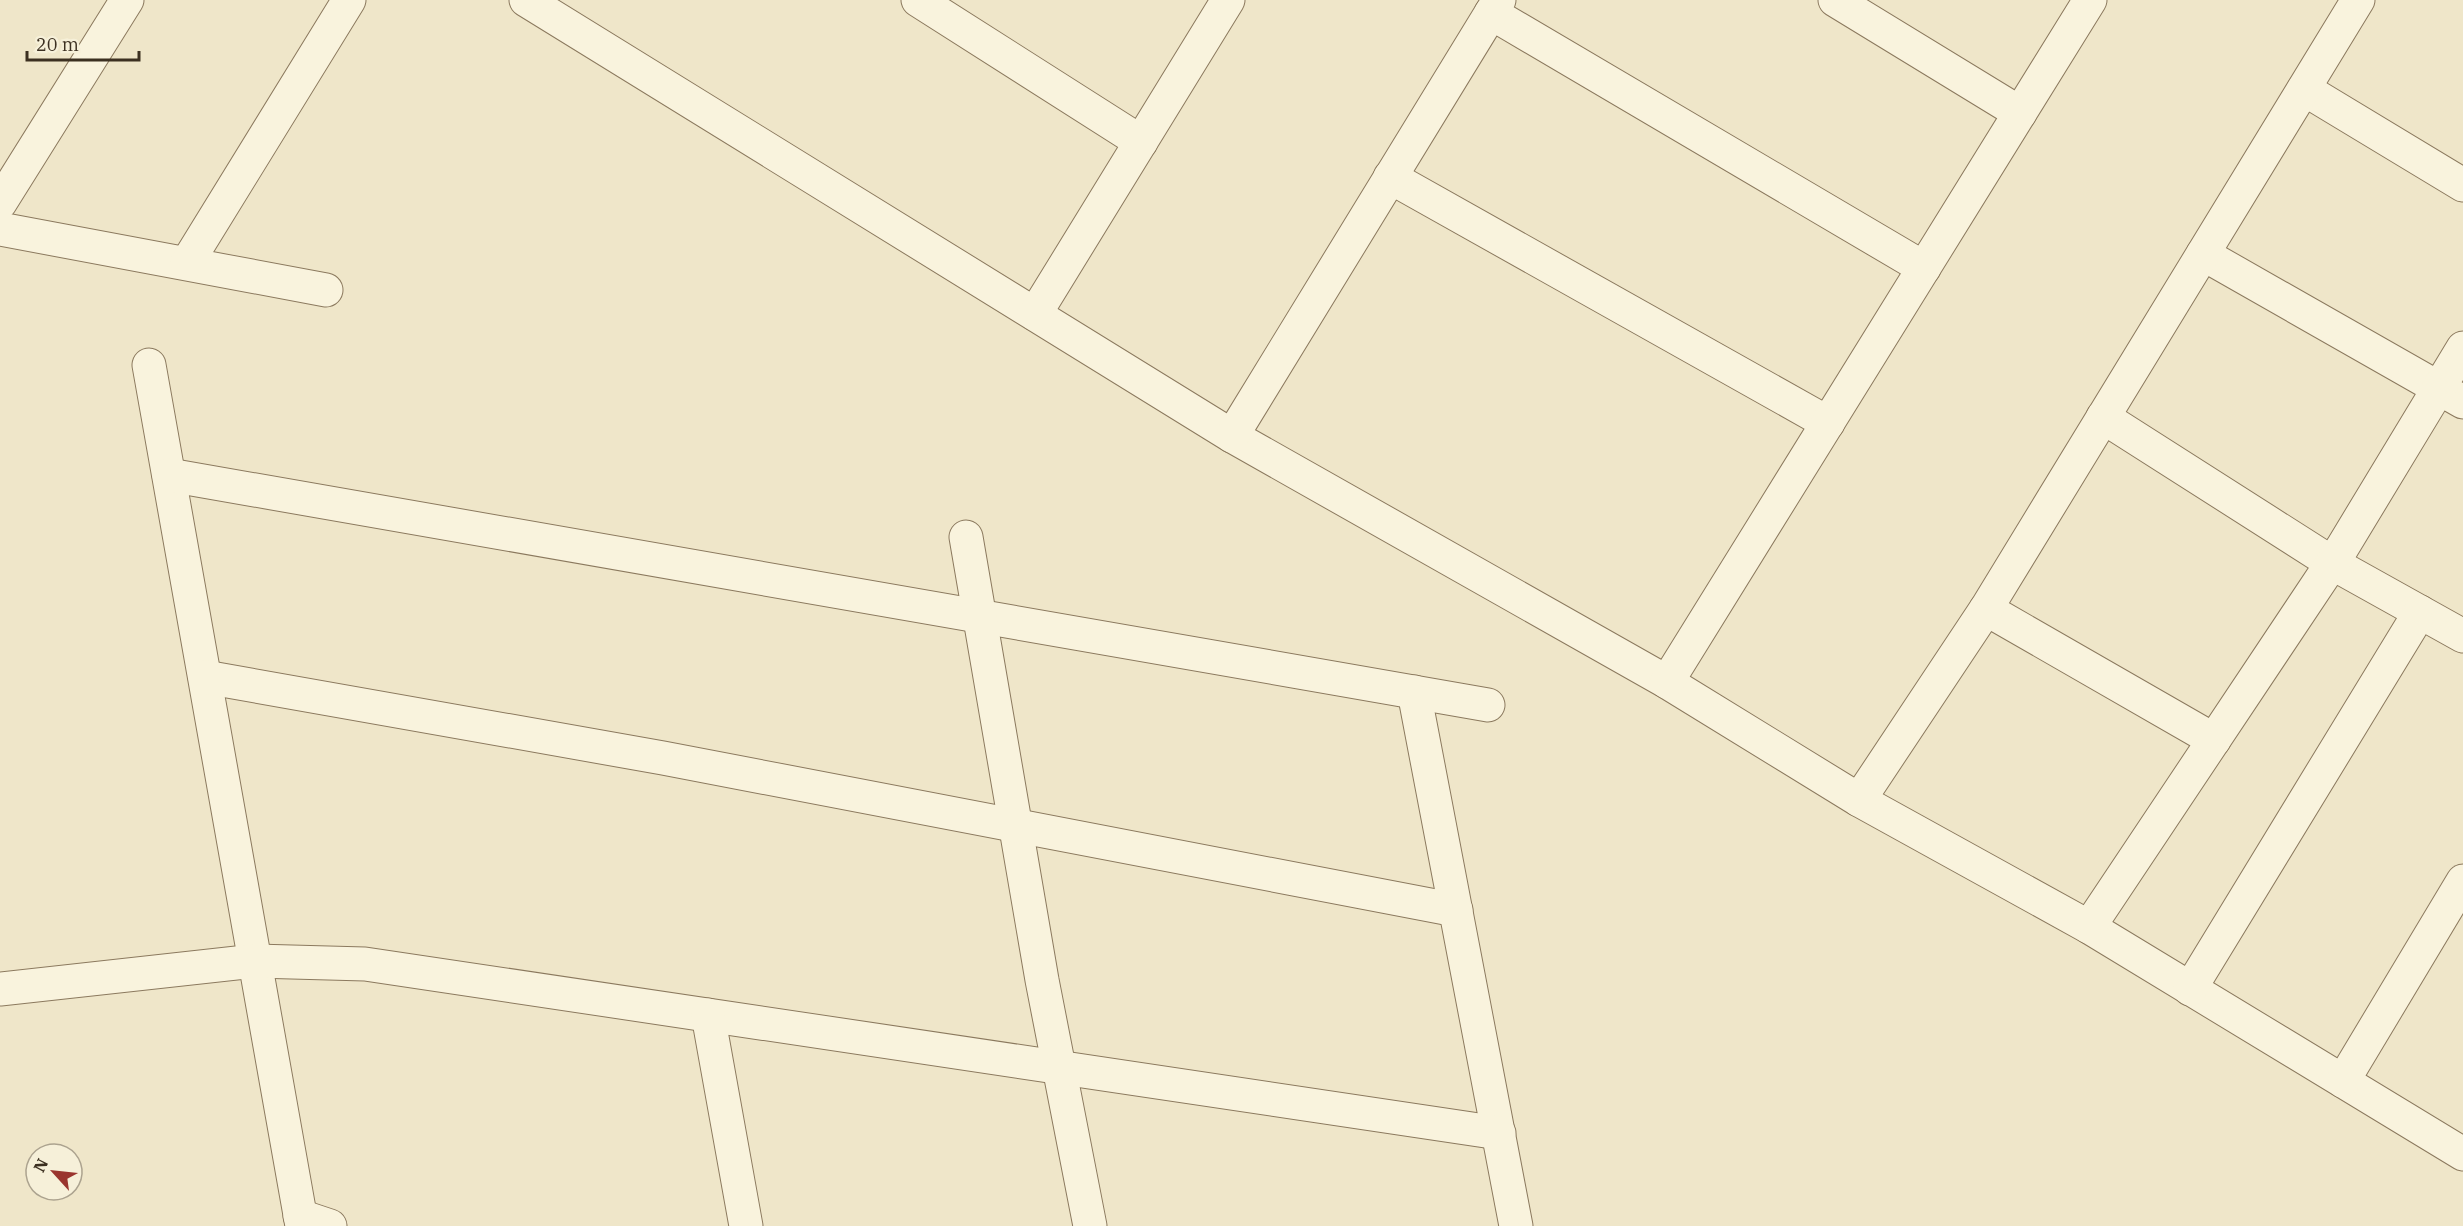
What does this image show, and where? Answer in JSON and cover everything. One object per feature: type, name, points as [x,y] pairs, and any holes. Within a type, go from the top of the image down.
[{"type":"street","points":[[0,203],[127,0]]},
{"type":"street","points":[[187,263],[349,0]]},
{"type":"street","points":[[526,0],[1233,436],[1667,682],[1859,800],[2088,927],[2463,1154]]},
{"type":"street","points":[[918,0],[1141,142]]},
{"type":"street","points":[[1035,314],[1228,0]]},
{"type":"street","points":[[1835,0],[2020,113]]},
{"type":"street","points":[[1667,682],[2090,0]]},
{"type":"street","points":[[1859,800],[1986,609],[2358,0]]},
{"type":"street","points":[[1233,436],[1495,7],[1924,268]]},
{"type":"street","points":[[2304,89],[2463,185]]},
{"type":"street","points":[[1390,177],[1828,423]]},
{"type":"street","points":[[0,229],[326,290]]},
{"type":"street","points":[[2203,254],[2451,395]]},
{"type":"street","points":[[2088,927],[2332,563],[2451,395],[2463,348]]},
{"type":"street","points":[[150,365],[255,961],[311,1223]]},
{"type":"street","points":[[2103,417],[2332,563],[2463,636]]},
{"type":"street","points":[[169,475],[1488,705]]},
{"type":"street","points":[[966,537],[1059,1067],[1090,1226]]},
{"type":"street","points":[[1986,609],[2214,740]]},
{"type":"street","points":[[2190,989],[2420,612]]},
{"type":"street","points":[[205,677],[663,758],[1456,910]]},
{"type":"street","points":[[1414,692],[1516,1226]]},
{"type":"street","points":[[2343,1081],[2463,881]]},
{"type":"street","points":[[0,988],[255,961],[365,964],[1499,1132]]},
{"type":"street","points":[[708,1015],[746,1226]]}]
